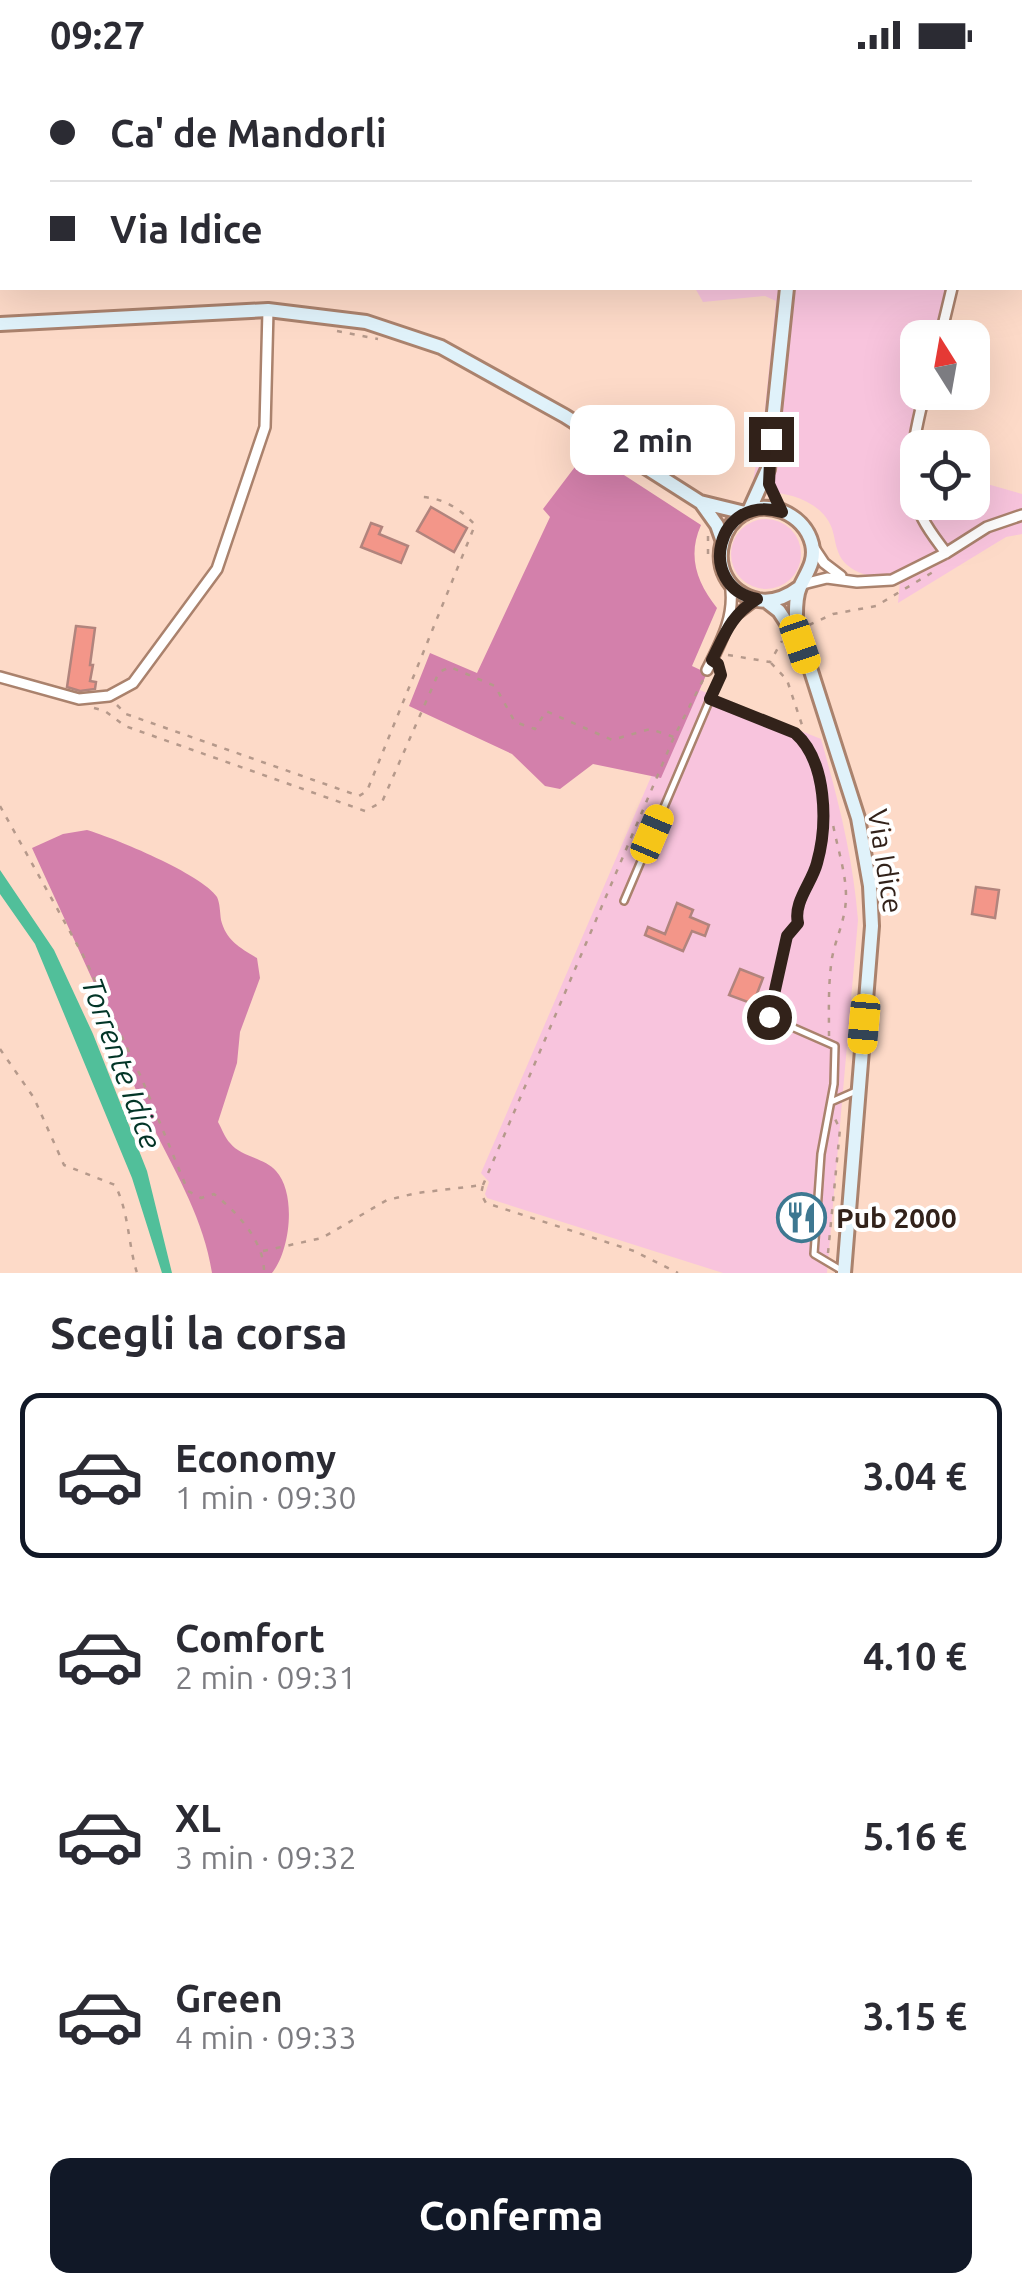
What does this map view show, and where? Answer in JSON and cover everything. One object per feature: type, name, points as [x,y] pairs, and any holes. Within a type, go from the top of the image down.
[{"type":"main road","points":[[782,512],[772,495],[768,469],[787,290]]},
{"type":"main road","points":[[0,324],[268,310],[366,322],[441,346],[565,416],[700,502],[722,539]]},
{"type":"main road","points":[[730,583],[722,570],[722,539],[733,522],[747,512],[768,469]]},
{"type":"main road","points":[[700,502],[747,512],[768,508],[782,512],[807,530],[813,546]]},
{"type":"main road","name":"Via Idice","points":[[813,546],[812,567],[796,605],[800,644],[858,818],[870,886],[872,926],[844,1272]]},
{"type":"main road","name":"Via Idice","points":[[730,583],[738,592],[779,610],[800,644]]},
{"type":"main road","points":[[761,600],[788,596],[801,586]]},
{"type":"street","points":[[944,320],[952,290]]},
{"type":"street","points":[[0,676],[79,699],[109,696],[132,682],[217,569],[264,427],[268,310]]},
{"type":"street","points":[[922,410],[913,448],[914,492],[921,516],[946,552]]},
{"type":"street","points":[[813,546],[843,578],[857,582],[892,580],[987,526],[1022,514]]},
{"type":"street","points":[[801,586],[843,578]]},
{"type":"street","points":[[728,624],[730,583]]},
{"type":"street","points":[[712,661],[736,613],[761,600]]},
{"type":"lane","points":[[624,901],[721,675],[718,664],[712,661]]},
{"type":"lane","points":[[710,699],[795,733],[806,742],[816,769],[824,808],[818,862],[796,912],[798,923],[787,936],[769,1017],[835,1046],[833,1101],[821,1154],[814,1254],[844,1272]]},
{"type":"lane","points":[[833,1101],[859,1090]]},
{"type":"path","points":[[338,331],[389,342]]},
{"type":"path","points":[[109,696],[126,714],[359,796],[367,790],[474,524],[463,511],[434,498],[422,498]]},
{"type":"path","points":[[708,530],[710,572]]},
{"type":"path","points":[[802,628],[833,614],[865,609],[889,599]]},
{"type":"path","points":[[678,1273],[634,1251],[486,1204],[481,1194],[674,736],[712,661],[770,662],[786,633]]},
{"type":"path","points":[[88,707],[105,711],[125,726],[365,811],[382,802],[439,672],[450,667],[496,686],[515,722],[535,729],[546,712],[612,740],[650,729],[674,736]]},
{"type":"path","points":[[0,806],[83,955],[142,1077],[188,1191],[202,1198],[214,1194],[234,1209],[261,1251],[264,1273]]},
{"type":"path","points":[[830,1039],[838,1043]]},
{"type":"path","points":[[0,1049],[34,1098],[64,1165],[115,1185],[122,1198],[137,1273]]},
{"type":"path","points":[[826,1262],[840,1128],[833,1114],[833,1101]]},
{"type":"path","points":[[261,1251],[322,1238],[387,1200],[417,1192],[483,1185]]},
{"type":"shaded area","points":[[696,290],[953,290],[946,320],[900,320],[900,410],[924,410],[920,430],[900,430],[900,520],[990,520],[990,485],[1022,494],[1022,534],[1006,537],[898,603],[900,581],[865,575],[847,565],[839,555],[829,522],[814,506],[784,494],[751,491],[763,428],[776,301],[765,296],[703,302]]},
{"type":"shaded area","points":[[587,451],[701,525],[695,548],[696,569],[717,608],[692,666],[707,673],[661,778],[593,764],[560,789],[545,786],[512,754],[409,706],[430,653],[477,673],[550,517],[543,509]]},
{"type":"shaded area","points":[[766,519],[790,530],[801,554],[790,578],[766,589],[742,578],[731,554],[742,530]]},
{"type":"shaded area","points":[[690,686],[821,739],[839,806],[858,920],[827,1273],[723,1273],[487,1198],[485,1194],[489,1182],[481,1173]]},
{"type":"shaded area","points":[[87,830],[156,858],[208,888],[218,899],[226,933],[257,958],[260,978],[240,1032],[237,1063],[218,1122],[235,1148],[271,1167],[283,1181],[289,1222],[283,1251],[272,1273],[212,1273],[189,1200],[146,1113],[93,981],[32,848],[63,834]]},
{"type":"shaded area","points":[[0,870],[54,950],[93,1034],[147,1171],[172,1273],[162,1273],[132,1178],[35,944],[0,894]]},
{"type":"building","points":[[431,507],[467,528],[454,552],[417,531]]},
{"type":"building","points":[[371,523],[382,527],[379,534],[408,546],[401,563],[361,547]]},
{"type":"building","points":[[76,626],[95,628],[90,681],[96,682],[95,689],[80,691],[67,687]]},
{"type":"building","points":[[976,887],[999,890],[995,918],[972,914]]},
{"type":"building","points":[[677,903],[693,910],[690,917],[709,925],[705,936],[692,931],[683,951],[645,935],[648,927],[665,934]]},
{"type":"building","points":[[740,969],[763,978],[753,1004],[729,995]]},
{"type":"place","name":"Pub 2000","points":[[801,1217]]},
{"type":"route","points":[[769,1017],[787,936],[798,923],[796,912],[818,862],[824,808],[806,742],[795,733],[710,699],[721,675],[718,664],[712,660],[728,624],[736,613],[757,599],[738,592],[722,570],[723,536],[733,522],[749,511],[768,508],[782,512],[769,484],[771,439]]},
{"type":"water label","name":"Torrente Idice","points":[[122,1063]]}]
